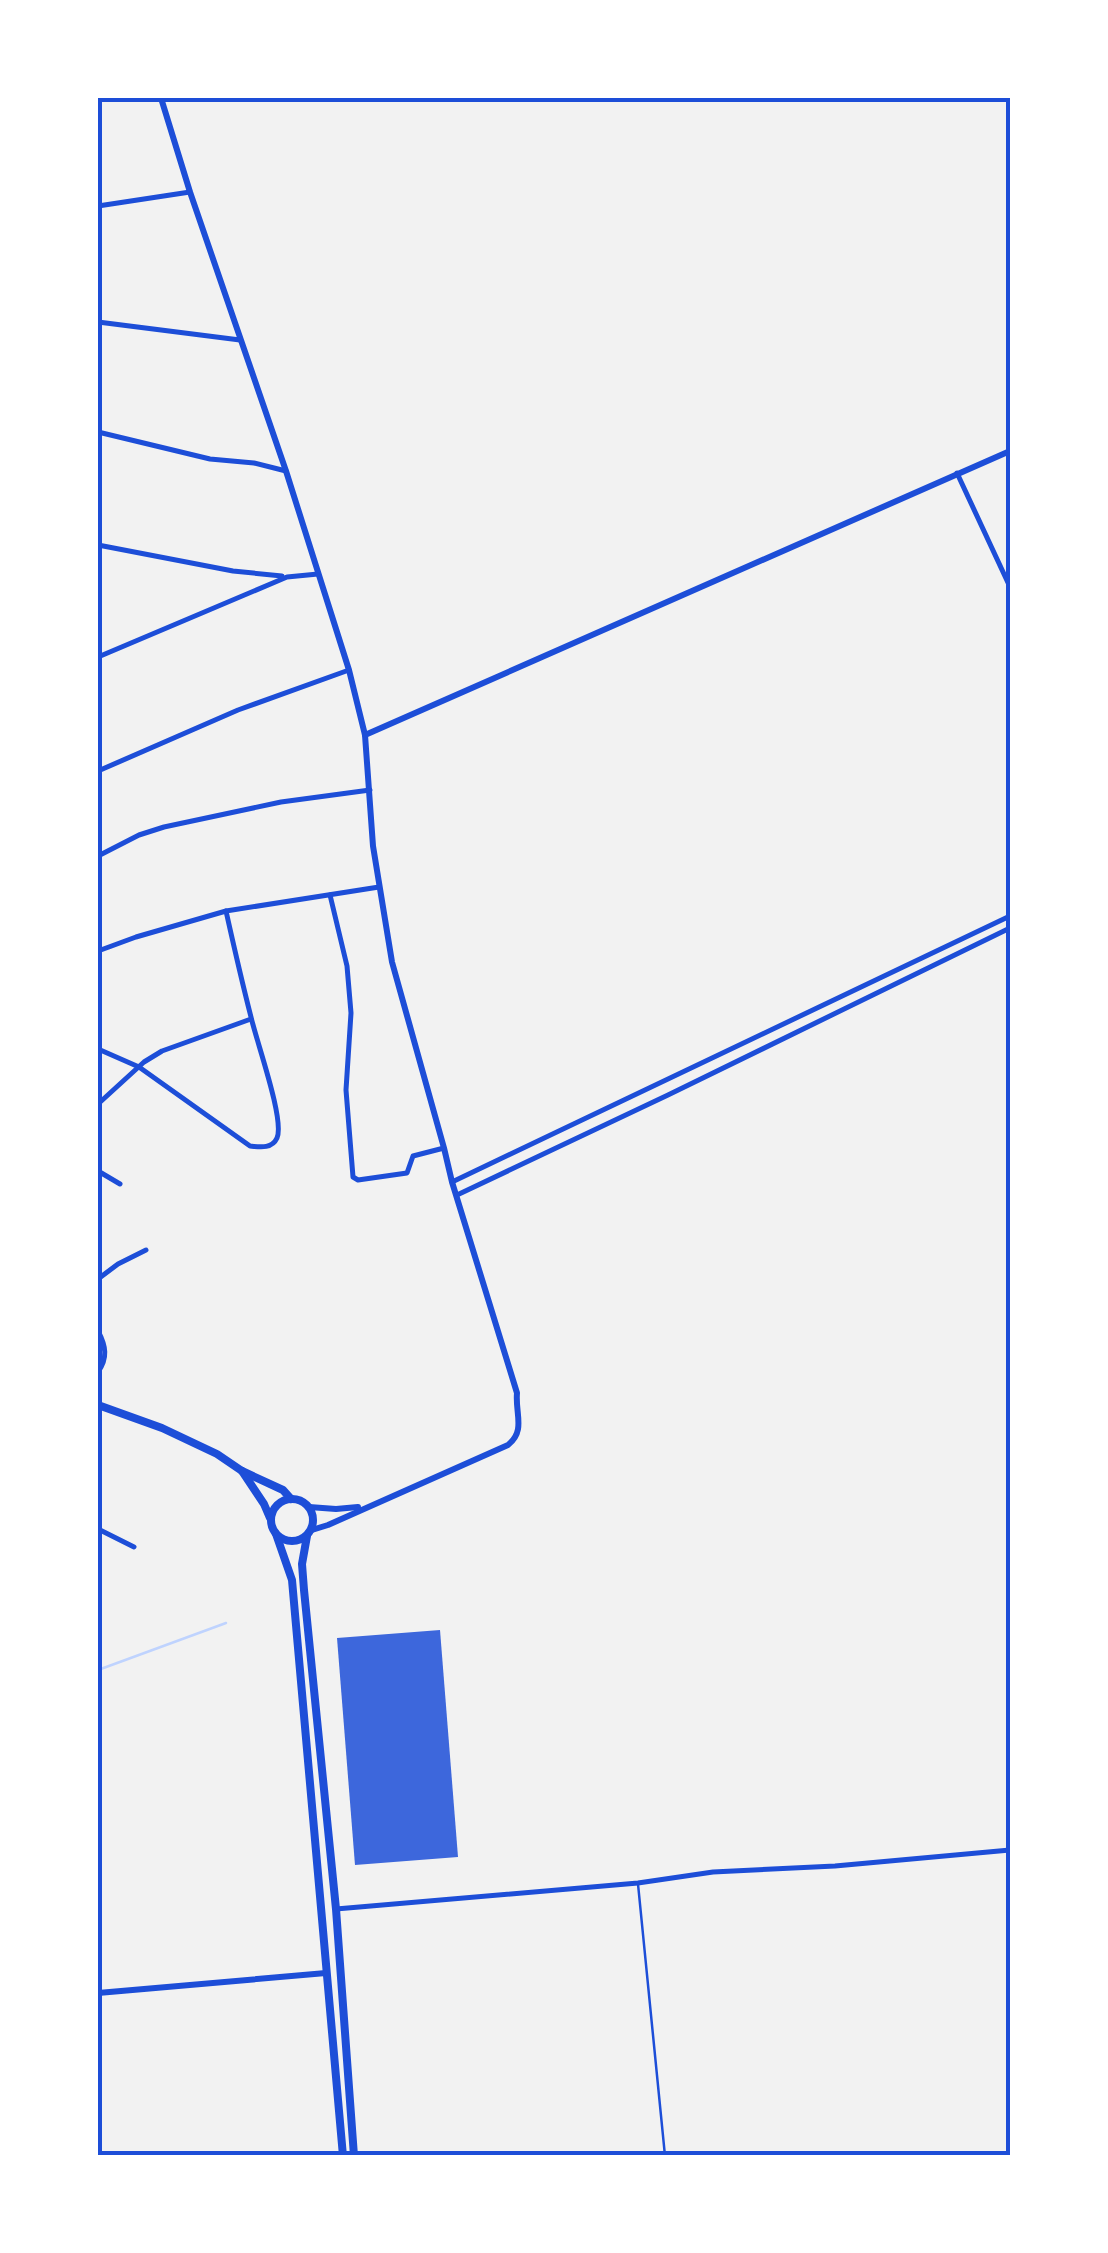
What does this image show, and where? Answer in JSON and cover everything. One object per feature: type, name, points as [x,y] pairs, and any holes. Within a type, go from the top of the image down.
[{"type":"main road","points":[[98,1405],[162,1428],[216,1454],[283,1490],[290,1499]]},
{"type":"main road","points":[[242,1471],[264,1504],[292,1580],[342,2156]]},
{"type":"main road","points":[[271,1520],[274,1508],[290,1499],[309,1507],[314,1518],[302,1564],[336,1909],[354,2156]]},
{"type":"main road","points":[[276,1534],[291,1542],[310,1533]]},
{"type":"street","points":[[161,98],[349,670],[365,735],[373,846],[392,962],[452,1182],[516,1393],[518,1434],[508,1444],[310,1533]]},
{"type":"street","points":[[98,206],[190,192]]},
{"type":"street","points":[[98,322],[240,340]]},
{"type":"street","points":[[98,432],[210,459],[286,471]]},
{"type":"street","points":[[365,735],[1010,451]]},
{"type":"street","points":[[957,473],[1010,587]]},
{"type":"street","points":[[98,545],[234,571],[287,577],[318,574]]},
{"type":"street","points":[[98,657],[287,577]]},
{"type":"street","points":[[98,771],[238,710],[349,670]]},
{"type":"street","points":[[98,856],[164,827],[281,802],[370,790]]},
{"type":"street","points":[[98,951],[226,911],[379,888]]},
{"type":"street","points":[[330,895],[352,1013],[346,1090],[353,1177],[358,1180],[402,1175],[409,1170],[413,1156],[444,1148]]},
{"type":"street","points":[[98,1049],[139,1066],[250,1146],[271,1146],[279,1134],[276,1117],[226,911]]},
{"type":"street","points":[[452,1182],[1010,916]]},
{"type":"street","points":[[994,924],[1000,934]]},
{"type":"street","points":[[456,1195],[1010,928]]},
{"type":"street","points":[[877,979],[884,990]]},
{"type":"street","points":[[98,1104],[139,1066],[162,1051],[251,1018]]},
{"type":"street","points":[[98,1171],[120,1184]]},
{"type":"street","points":[[98,1279],[146,1250]]},
{"type":"street","points":[[98,1331],[106,1355],[98,1372]]},
{"type":"street","points":[[309,1507],[370,1506]]},
{"type":"street","points":[[98,1528],[134,1547]]},
{"type":"street","points":[[336,1909],[638,1883],[713,1872],[835,1866],[1010,1850]]},
{"type":"street","points":[[98,1993],[326,1973]]},
{"type":"lane","points":[[638,1883],[665,2156]]},
{"type":"building","points":[[440,1630],[458,1857],[355,1865],[337,1638]]},
{"type":"waterway","points":[[98,1670],[226,1623]]}]
